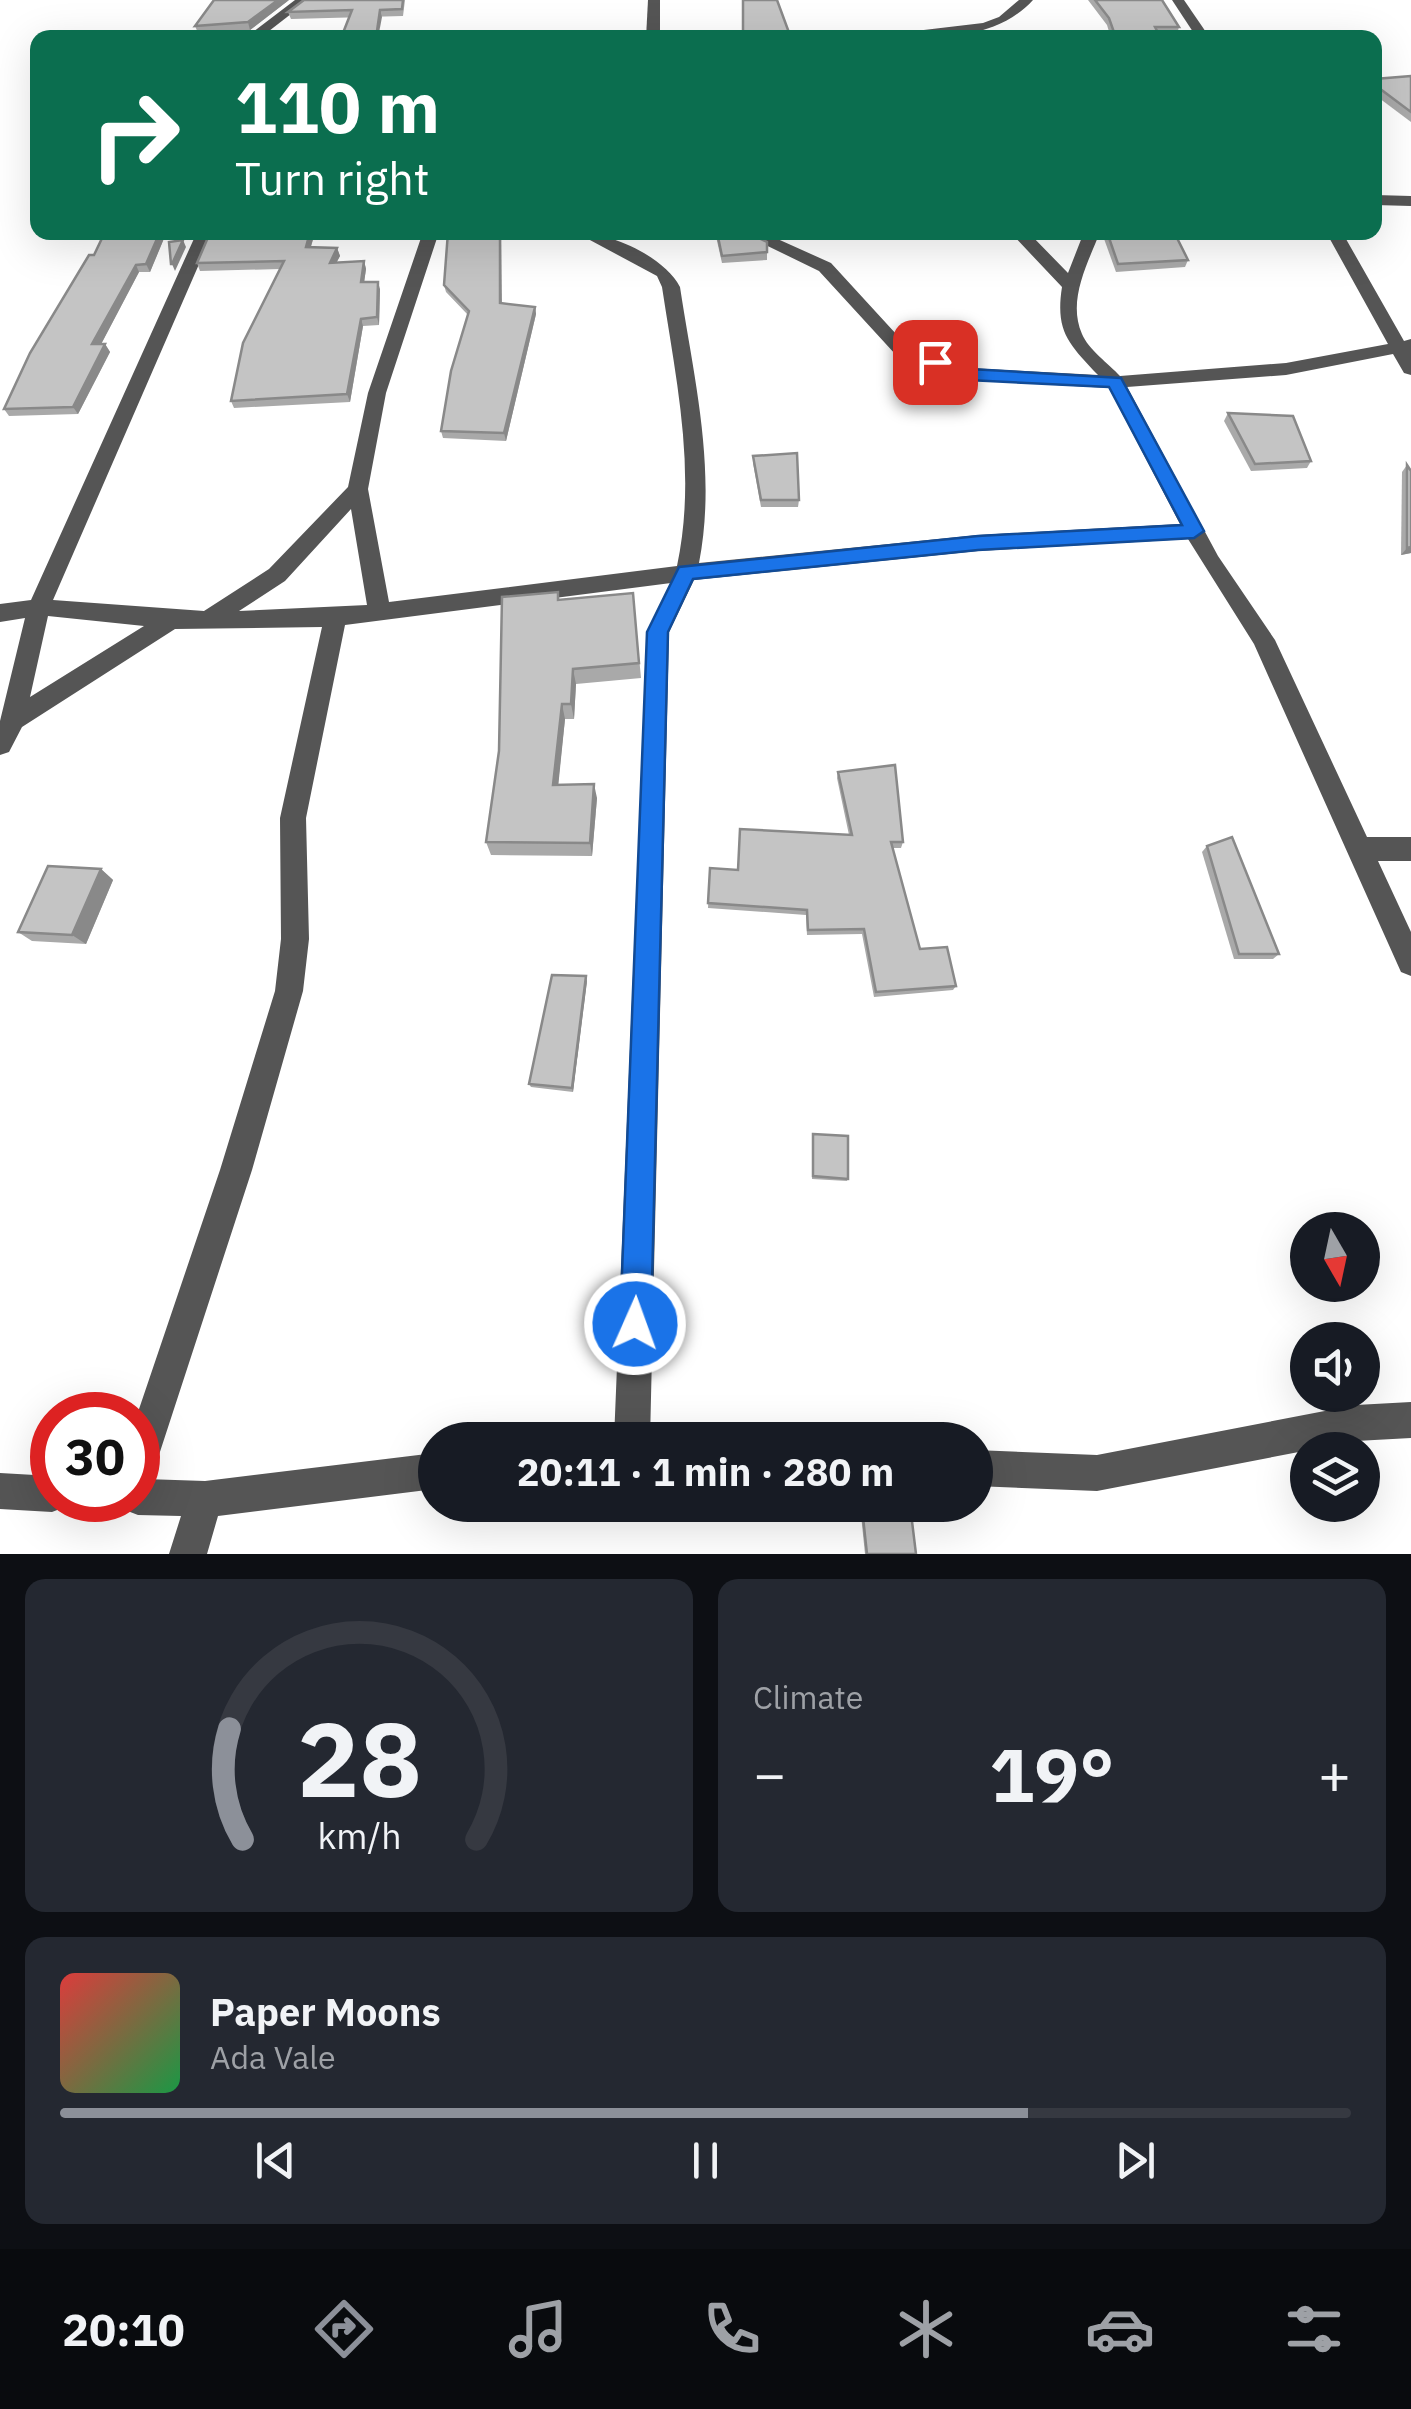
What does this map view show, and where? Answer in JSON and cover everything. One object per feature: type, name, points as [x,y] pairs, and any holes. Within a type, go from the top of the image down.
[{"type":"street","points":[[262,30],[304,0]]},
{"type":"street","points":[[652,30],[654,0]]},
{"type":"street","points":[[951,30],[985,27],[1004,20],[1027,0]]},
{"type":"street","points":[[1178,0],[1199,30]]},
{"type":"street","points":[[1382,200],[1411,201]]},
{"type":"street","points":[[0,745],[13,720],[39,607],[201,240]]},
{"type":"street","points":[[380,613],[358,489],[377,394],[428,240]]},
{"type":"street","points":[[599,240],[664,273],[671,288],[696,455],[696,512],[686,572],[658,632],[633,1422]]},
{"type":"street","points":[[764,240],[824,268],[902,351],[968,374],[1115,382],[1286,369],[1404,345]]},
{"type":"street","points":[[1026,240],[1071,286]]},
{"type":"street","points":[[1089,240],[1071,286],[1068,306],[1073,338],[1115,382],[1210,561],[1264,640],[1411,963]]},
{"type":"street","points":[[1339,240],[1404,345],[1411,369]]},
{"type":"street","points":[[210,618],[278,574],[358,489]]},
{"type":"street","points":[[0,613],[39,607],[171,620],[335,618],[686,572],[978,543],[1194,531]]},
{"type":"street","points":[[160,1398],[236,1170],[289,991],[296,938],[293,818],[335,618]]},
{"type":"street","points":[[13,720],[171,620]]},
{"type":"street","points":[[1359,849],[1411,849]]},
{"type":"street","points":[[993,1469],[1097,1474],[1356,1423],[1411,1420]]},
{"type":"street","points":[[160,1498],[205,1499],[418,1474]]},
{"type":"street","points":[[0,1491],[30,1493]]},
{"type":"street","points":[[188,1554],[205,1499]]},
{"type":"building","points":[[214,0],[278,0],[248,22],[195,26]]},
{"type":"building","points":[[304,0],[403,0],[402,9],[380,10],[377,30],[344,30],[352,10],[288,12]]},
{"type":"building","points":[[743,0],[777,0],[788,30],[743,30]]},
{"type":"building","points":[[1095,0],[1162,0],[1179,27],[1113,30]]},
{"type":"building","points":[[1411,76],[1411,112],[1382,90],[1382,78]]},
{"type":"building","points":[[101,240],[156,240],[146,264],[136,265],[92,344],[105,344],[73,407],[4,409],[30,353],[89,255],[94,255]]},
{"type":"building","points":[[183,240],[172,264],[171,264],[169,242]]},
{"type":"building","points":[[207,240],[308,240],[306,247],[337,248],[330,263],[364,261],[361,282],[378,282],[377,317],[361,319],[347,394],[231,401],[243,343],[284,261],[197,263]]},
{"type":"building","points":[[447,240],[500,240],[500,303],[535,307],[504,433],[441,431],[451,371],[469,311],[444,285]]},
{"type":"building","points":[[719,240],[767,242],[767,252],[722,256]]},
{"type":"building","points":[[1110,240],[1178,240],[1188,260],[1118,264]]},
{"type":"building","points":[[1228,413],[1293,416],[1311,461],[1255,464]]},
{"type":"building","points":[[797,453],[799,500],[761,500],[753,456]]},
{"type":"building","points":[[1407,465],[1411,471],[1411,547],[1407,548]]},
{"type":"building","points":[[558,592],[558,600],[633,593],[639,663],[573,669],[571,704],[562,704],[553,785],[594,784],[590,843],[486,842],[499,751],[502,597]]},
{"type":"building","points":[[895,765],[903,842],[891,842],[920,949],[947,947],[956,986],[876,992],[864,929],[808,930],[807,910],[708,903],[710,868],[738,870],[740,829],[852,835],[838,772]]},
{"type":"building","points":[[1232,837],[1279,954],[1239,954],[1207,846]]},
{"type":"building","points":[[48,866],[101,869],[72,935],[18,932]]},
{"type":"building","points":[[552,975],[586,976],[572,1088],[529,1084]]},
{"type":"building","points":[[813,1134],[848,1136],[848,1179],[813,1176]]},
{"type":"building","points":[[864,1522],[912,1522],[916,1554],[867,1554]]},
{"type":"route","points":[[635,1324],[658,632],[686,572],[978,543],[1194,531],[1115,382],[968,374],[935,362]]}]
